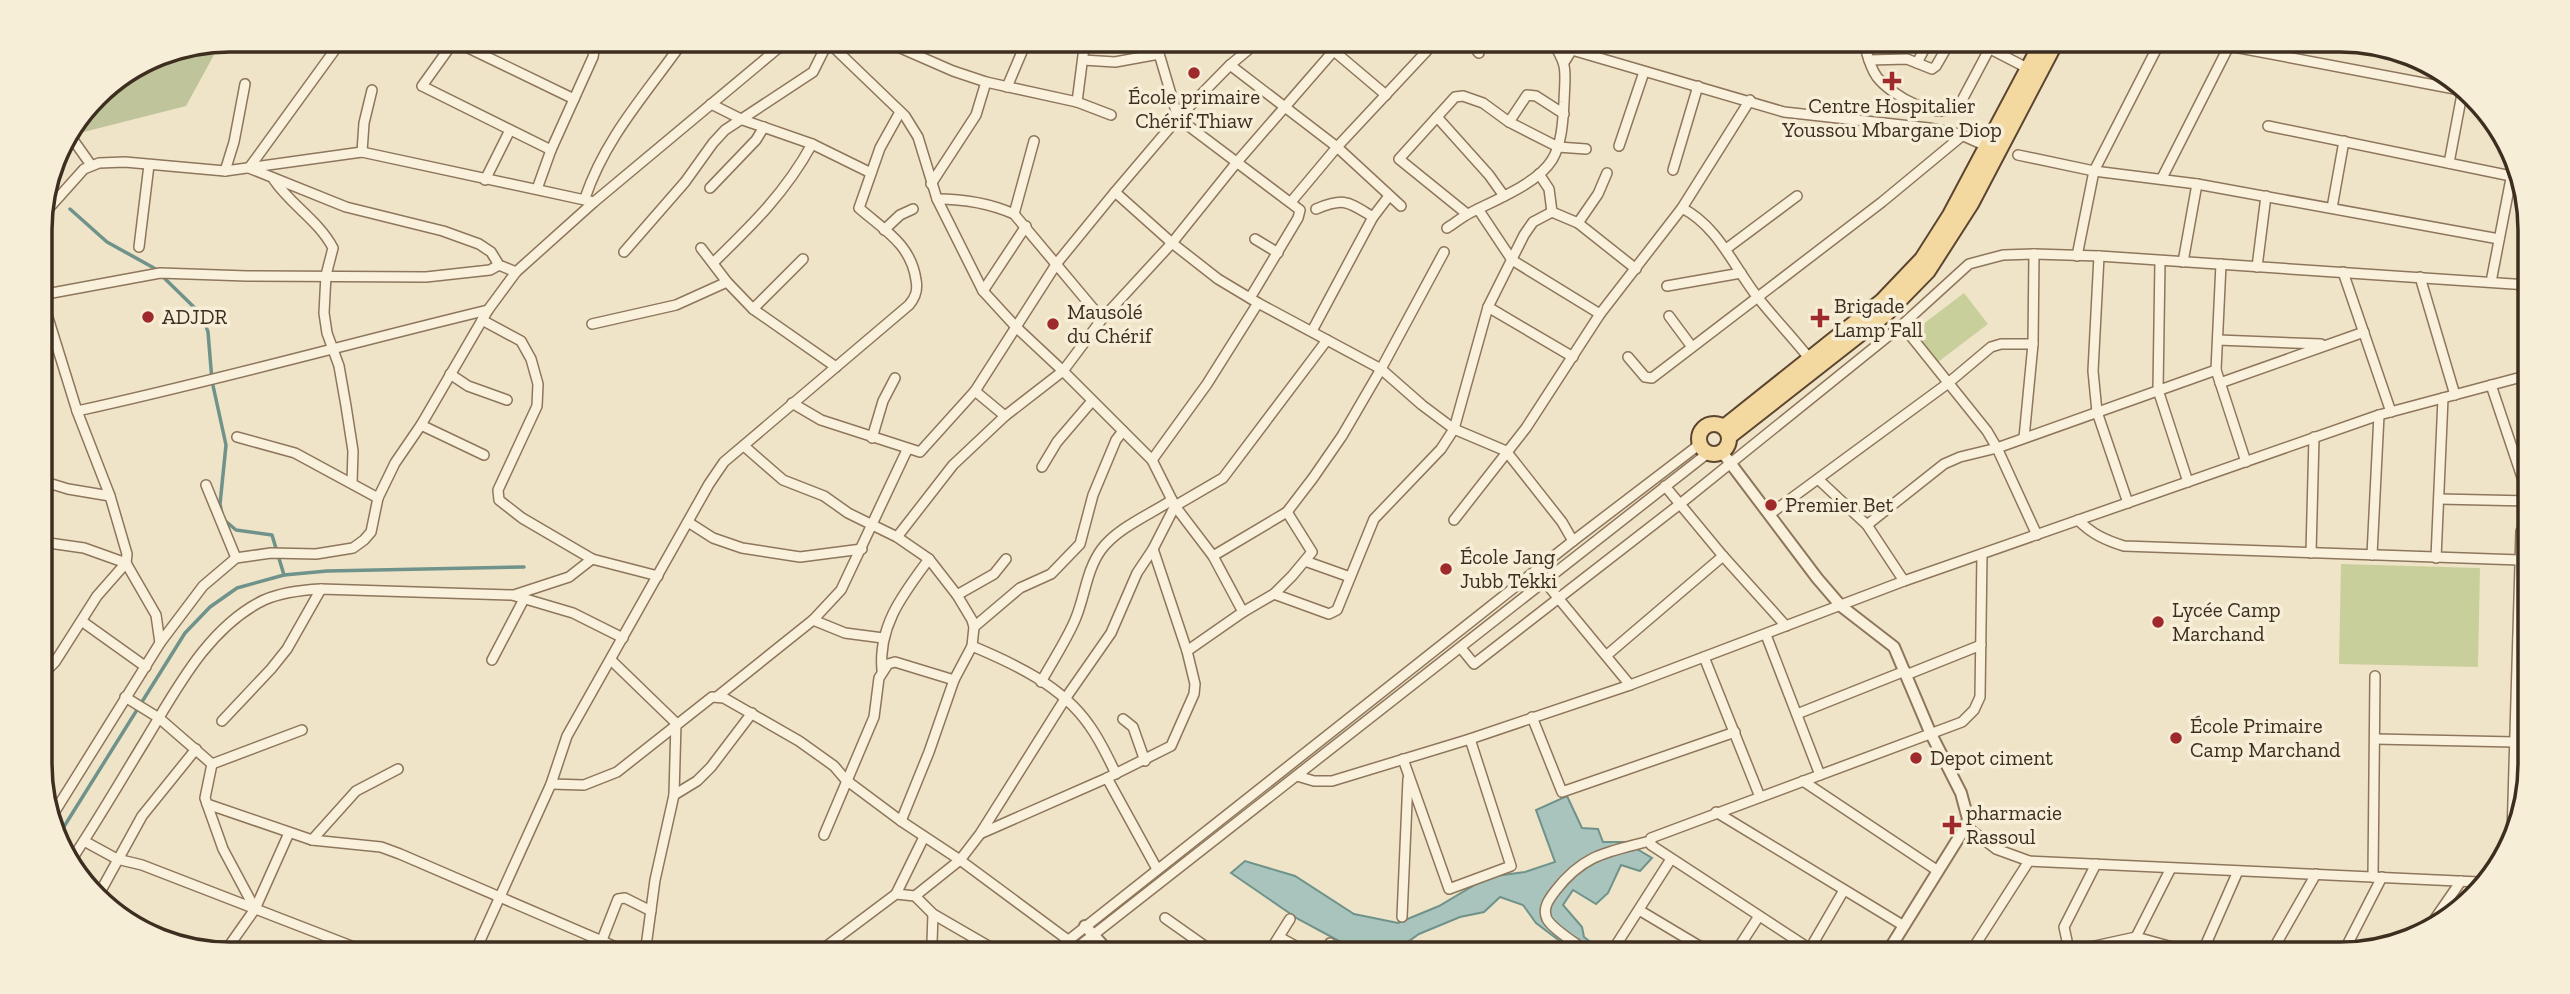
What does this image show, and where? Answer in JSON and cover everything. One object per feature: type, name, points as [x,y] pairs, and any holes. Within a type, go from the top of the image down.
[{"type":"main road","points":[[1727,432],[1887,313],[1928,271],[1971,204],[2033,72],[2039,53]]},
{"type":"main road","points":[[1727,432],[1809,358],[1882,301],[1922,259],[1950,215],[1986,146],[2047,53]]},
{"type":"main road","points":[[1715,424],[1727,432],[1728,445],[1715,453],[1699,435],[1705,426],[1715,424]]},
{"type":"street","points":[[249,168],[333,53]]},
{"type":"street","points":[[446,53],[422,86],[551,150]]},
{"type":"street","points":[[480,53],[574,99]]},
{"type":"street","points":[[537,189],[594,53]]},
{"type":"street","points":[[584,198],[607,145],[674,53]]},
{"type":"street","points":[[58,806],[160,643],[203,586],[236,558],[252,554],[316,554],[353,548],[371,532],[378,498],[395,463],[421,425],[488,310],[516,272],[594,202],[773,53]]},
{"type":"street","points":[[624,252],[685,182],[725,130],[813,72],[822,53]]},
{"type":"street","points":[[839,53],[900,112],[918,137],[937,199],[982,291],[1152,460],[1173,503],[1213,556],[1243,612]]},
{"type":"street","points":[[912,53],[986,82],[1077,102],[1111,115]]},
{"type":"street","points":[[1007,87],[1021,53]]},
{"type":"street","points":[[1077,102],[1084,53]]},
{"type":"street","points":[[792,403],[821,420],[920,452],[975,391],[1057,263],[1178,118],[1244,53]]},
{"type":"street","points":[[897,537],[953,465],[1004,416],[1063,371],[1102,319],[1172,243],[1284,106],[1332,53]]},
{"type":"street","points":[[1336,53],[1386,95]]},
{"type":"street","points":[[1291,202],[1425,53]]},
{"type":"street","points":[[1560,53],[1565,61]]},
{"type":"street","points":[[1447,228],[1467,214],[1504,197],[1539,174],[1552,161],[1558,147],[1564,114],[1565,61],[1570,53]]},
{"type":"street","points":[[1582,53],[1784,111],[1899,123],[1963,135],[1986,146]]},
{"type":"street","points":[[1867,53],[1877,76],[1886,87],[1913,105],[1950,110],[1959,104],[1987,53]]},
{"type":"street","points":[[1917,63],[1922,53]]},
{"type":"street","points":[[1869,60],[1899,58],[1932,69],[1944,53]]},
{"type":"street","points":[[2005,53],[2033,72]]},
{"type":"street","points":[[2077,256],[2094,171],[2154,53]]},
{"type":"street","points":[[2162,178],[2225,53]]},
{"type":"street","points":[[2279,53],[2444,87]]},
{"type":"street","points":[[1083,60],[1115,62],[1159,54],[1178,118],[1291,202],[1301,213],[1207,384],[1152,460]]},
{"type":"street","points":[[1230,65],[1337,148],[1401,206]]},
{"type":"street","points":[[1619,146],[1644,72]]},
{"type":"street","points":[[931,184],[976,115],[986,82]]},
{"type":"street","points":[[225,171],[234,142],[245,84]]},
{"type":"street","points":[[1673,170],[1699,86]]},
{"type":"street","points":[[362,152],[364,123],[372,90]]},
{"type":"street","points":[[1509,122],[1527,95],[1536,96],[1564,114]]},
{"type":"street","points":[[1467,214],[1399,159],[1459,96],[1483,103],[1509,122],[1558,147],[1586,149]]},
{"type":"street","points":[[1454,520],[1526,428],[1600,314],[1682,208],[1749,100]]},
{"type":"street","points":[[2449,163],[2461,101]]},
{"type":"street","points":[[711,104],[743,120],[812,144],[871,173]]},
{"type":"street","points":[[480,942],[551,784],[567,736],[716,473],[724,462],[916,298],[917,286],[910,255],[859,208],[880,148],[900,112]]},
{"type":"street","points":[[1437,117],[1481,165],[1504,197]]},
{"type":"street","points":[[2268,125],[2449,163],[2507,171]]},
{"type":"street","points":[[710,188],[756,140],[764,127]]},
{"type":"street","points":[[485,180],[510,130]]},
{"type":"street","points":[[1628,357],[1649,379],[1882,202],[1963,135]]},
{"type":"street","points":[[1014,214],[1034,141]]},
{"type":"street","points":[[2332,208],[2344,141]]},
{"type":"street","points":[[75,144],[91,165]]},
{"type":"street","points":[[713,263],[773,204],[800,167],[812,144]]},
{"type":"street","points":[[55,200],[91,165],[111,162],[225,171],[362,152],[594,202]]},
{"type":"street","points":[[2018,155],[2094,171],[2162,178],[2499,239]]},
{"type":"street","points":[[139,247],[149,165]]},
{"type":"street","points":[[249,168],[346,207],[443,231],[479,244],[491,251],[499,265],[516,272]]},
{"type":"street","points":[[1577,223],[1598,194],[1607,173]]},
{"type":"street","points":[[1539,174],[1549,188],[1552,212]]},
{"type":"street","points":[[274,180],[332,246],[326,275],[324,313],[339,366],[348,417],[353,451],[352,483]]},
{"type":"street","points":[[2491,282],[2510,181]]},
{"type":"street","points":[[2183,262],[2197,184]]},
{"type":"street","points":[[1115,192],[1172,243],[1218,279],[1381,369],[1454,429],[1506,451],[1555,513],[1573,541]]},
{"type":"street","points":[[1312,331],[1373,217],[1389,196]]},
{"type":"street","points":[[1726,249],[1797,196]]},
{"type":"street","points":[[2256,267],[2266,196]]},
{"type":"street","points":[[937,199],[958,199],[996,206],[1014,214],[1102,319]]},
{"type":"street","points":[[1316,209],[1334,201],[1344,202],[1373,217]]},
{"type":"street","points":[[1682,208],[1697,216],[1726,249],[1757,297],[1809,358]]},
{"type":"street","points":[[884,230],[900,215],[914,209]]},
{"type":"street","points":[[1478,209],[1512,260],[1600,314]]},
{"type":"street","points":[[1552,212],[1577,223],[1636,269]]},
{"type":"street","points":[[1274,594],[1331,613],[1339,607],[1374,519],[1441,449],[1454,429],[1489,307],[1524,235],[1533,222],[1552,212]]},
{"type":"street","points":[[982,291],[1026,226]]},
{"type":"street","points":[[1255,239],[1278,253]]},
{"type":"street","points":[[701,248],[727,282],[753,309],[836,367]]},
{"type":"street","points":[[1213,556],[1287,512],[1342,436],[1444,252]]},
{"type":"street","points":[[2024,438],[2033,344],[2034,254]]},
{"type":"street","points":[[718,696],[799,740],[901,821],[960,860],[1068,940],[1089,930],[1297,776],[1665,486],[1902,325],[1969,264],[2003,255],[2099,256],[2518,284]]},
{"type":"street","points":[[2099,256],[2093,371],[2097,412],[2128,503]]},
{"type":"street","points":[[753,309],[803,259]]},
{"type":"street","points":[[2160,261],[2158,390],[2189,482]]},
{"type":"street","points":[[2221,264],[2216,370],[2246,462]]},
{"type":"street","points":[[53,293],[160,273],[426,277],[490,270],[499,265]]},
{"type":"street","points":[[2343,272],[2391,412]]},
{"type":"street","points":[[1667,286],[1741,273]]},
{"type":"street","points":[[2420,277],[2455,395]]},
{"type":"street","points":[[592,324],[676,305],[727,282]]},
{"type":"street","points":[[1489,307],[1573,357]]},
{"type":"street","points":[[77,411],[212,381],[488,310]]},
{"type":"street","points":[[1669,316],[1692,348]]},
{"type":"street","points":[[482,320],[521,341],[531,359],[538,384],[537,406],[498,490],[499,500],[522,518],[592,559],[658,576]]},
{"type":"street","points":[[1902,325],[1947,384],[1987,430],[2037,535]]},
{"type":"street","points":[[2220,383],[2364,332]]},
{"type":"street","points":[[53,334],[77,411],[110,496],[126,549],[126,563],[156,615],[160,643]]},
{"type":"street","points":[[1041,682],[1074,623],[1084,586],[1102,549],[1115,535],[1223,478],[1327,340]]},
{"type":"street","points":[[2218,340],[2328,345]]},
{"type":"street","points":[[1770,513],[1947,384],[1995,345],[2033,344]]},
{"type":"street","points":[[1867,526],[1944,464],[1975,452],[1997,448],[2216,370]]},
{"type":"street","points":[[450,374],[468,386],[507,400]]},
{"type":"street","points":[[873,438],[883,401],[895,377]]},
{"type":"street","points":[[1297,776],[1314,781],[1332,781],[1470,739],[1630,685],[1904,581],[2379,415],[2518,378]]},
{"type":"street","points":[[2491,385],[2518,467]]},
{"type":"street","points":[[975,391],[1004,416]]},
{"type":"street","points":[[2436,558],[2443,398]]},
{"type":"street","points":[[1042,467],[1057,442],[1092,401]]},
{"type":"street","points":[[2372,555],[2379,415]]},
{"type":"street","points":[[421,425],[484,454]]},
{"type":"street","points":[[974,627],[1020,589],[1051,574],[1080,544],[1093,495],[1116,440],[1123,431]]},
{"type":"street","points":[[237,437],[295,453],[378,498]]},
{"type":"street","points":[[2311,553],[2314,438]]},
{"type":"street","points":[[744,446],[783,480],[824,496],[848,513],[897,537],[929,559],[957,595],[974,627],[972,646],[954,680],[901,821]]},
{"type":"street","points":[[551,784],[584,785],[617,772],[676,723],[712,697],[718,696],[813,620],[841,590],[907,450]]},
{"type":"street","points":[[1461,648],[1474,664],[1559,599],[1680,504],[1715,453]]},
{"type":"street","points":[[1715,453],[1770,513],[1816,578],[1841,606],[1894,647],[1967,809],[1966,827],[1894,941]]},
{"type":"street","points":[[1079,942],[1157,869],[1573,541],[1715,453]]},
{"type":"street","points":[[1818,479],[1867,526],[1904,581]]},
{"type":"street","points":[[53,484],[110,496]]},
{"type":"street","points":[[206,485],[236,558]]},
{"type":"street","points":[[1665,486],[1786,626]]},
{"type":"street","points":[[2439,499],[2518,500]]},
{"type":"street","points":[[915,896],[960,860],[981,834],[1111,633],[1137,573],[1153,549],[1173,503]]},
{"type":"street","points":[[1187,651],[1274,594],[1305,561],[1312,549],[1287,512]]},
{"type":"street","points":[[2078,520],[2091,533],[2124,546],[2518,560]]},
{"type":"street","points":[[688,522],[713,538],[742,548],[800,557],[862,549]]},
{"type":"street","points":[[53,543],[84,548],[126,563]]},
{"type":"street","points":[[981,834],[1145,761],[1171,746],[1194,694],[1195,684],[1187,651],[1153,549]]},
{"type":"street","points":[[1573,941],[1548,922],[1545,912],[1547,902],[1567,877],[1585,861],[1602,853],[1650,841],[1653,836],[1962,722],[1974,710],[1980,697],[1982,554]]},
{"type":"street","points":[[1607,655],[1723,556]]},
{"type":"street","points":[[512,595],[569,577],[592,559]]},
{"type":"street","points":[[882,670],[880,650],[887,625],[904,593],[929,559]]},
{"type":"street","points":[[957,595],[994,574],[1006,559]]},
{"type":"street","points":[[1305,561],[1350,577]]},
{"type":"street","points":[[53,665],[83,622],[97,596],[126,563]]},
{"type":"street","points":[[1545,582],[1630,685]]},
{"type":"street","points":[[77,852],[155,716],[219,633],[242,613],[265,599],[321,589],[512,595],[573,613],[623,638]]},
{"type":"street","points":[[222,721],[286,649],[321,589]]},
{"type":"street","points":[[492,660],[524,599]]},
{"type":"street","points":[[813,620],[845,633],[883,638]]},
{"type":"street","points":[[83,622],[146,667]]},
{"type":"street","points":[[1766,635],[1820,775]]},
{"type":"street","points":[[2513,800],[2518,639]]},
{"type":"street","points":[[1797,715],[1981,645]]},
{"type":"street","points":[[972,646],[1020,666],[1066,699],[1089,724],[1111,776],[1157,869]]},
{"type":"street","points":[[1704,657],[1760,797]]},
{"type":"street","points":[[611,660],[676,723],[674,795],[647,942]]},
{"type":"street","points":[[824,835],[874,717],[878,678],[882,670],[888,664],[895,663],[954,680]]},
{"type":"street","points":[[2349,941],[2378,877],[2375,676]]},
{"type":"street","points":[[125,697],[155,716],[212,764]]},
{"type":"street","points":[[674,795],[704,774],[752,713]]},
{"type":"street","points":[[1532,716],[1562,792],[1735,732]]},
{"type":"street","points":[[1123,719],[1136,733],[1145,761]]},
{"type":"street","points":[[212,764],[302,730]]},
{"type":"street","points":[[1403,759],[1449,889],[1511,866],[1470,739]]},
{"type":"street","points":[[2375,739],[2515,742]]},
{"type":"street","points":[[102,886],[142,816],[196,749]]},
{"type":"street","points":[[212,764],[205,798],[223,849],[256,909]]},
{"type":"street","points":[[312,840],[356,791],[398,769]]},
{"type":"street","points":[[1402,917],[1409,774]]},
{"type":"street","points":[[1803,781],[1938,871]]},
{"type":"street","points":[[207,804],[312,840],[381,847],[606,942]]},
{"type":"street","points":[[1716,813],[1904,926]]},
{"type":"street","points":[[1966,827],[1996,849],[2029,861],[2472,882]]},
{"type":"street","points":[[232,942],[256,909],[289,833]]},
{"type":"street","points":[[832,942],[896,894],[924,837]]},
{"type":"street","points":[[84,841],[117,859],[142,865],[341,942]]},
{"type":"street","points":[[1650,841],[1651,845],[1671,859],[1795,941]]},
{"type":"street","points":[[1619,941],[1671,859]]},
{"type":"street","points":[[1978,941],[2029,861]]},
{"type":"street","points":[[2065,941],[2064,927],[2096,864]]},
{"type":"street","points":[[2136,937],[2171,868]]},
{"type":"street","points":[[2207,941],[2238,871]]},
{"type":"street","points":[[2278,941],[2316,874]]},
{"type":"street","points":[[2448,905],[2461,881]]},
{"type":"street","points":[[1815,941],[1844,890]]},
{"type":"street","points":[[896,894],[915,896],[933,914],[981,942]]},
{"type":"street","points":[[602,940],[618,899],[625,898],[651,911]]},
{"type":"street","points":[[1639,910],[1692,941]]},
{"type":"street","points":[[932,942],[933,914]]},
{"type":"street","points":[[1743,941],[1759,916]]},
{"type":"street","points":[[1165,918],[1197,942]]},
{"type":"street","points":[[1276,942],[1290,919]]},
{"type":"street","points":[[1089,930],[1100,942]]},
{"type":"street","points":[[1279,937],[1287,942]]},
{"type":"street","points":[[2123,941],[2136,937],[2146,941]]},
{"type":"green space","points":[[215,54],[186,106],[82,133],[113,97],[141,76],[173,62]]},
{"type":"green space","points":[[1964,293],[1988,324],[1938,362],[1914,331]]},
{"type":"green space","points":[[2341,564],[2480,568],[2478,667],[2339,664]]},
{"type":"water","points":[[1567,796],[1582,828],[1598,829],[1603,842],[1625,842],[1652,858],[1640,871],[1621,865],[1608,893],[1596,904],[1573,890],[1563,905],[1582,927],[1584,937],[1590,941],[1560,941],[1536,923],[1523,905],[1500,897],[1484,912],[1460,917],[1419,934],[1409,941],[1340,941],[1298,919],[1231,873],[1245,861],[1295,876],[1354,914],[1398,923],[1439,906],[1488,877],[1525,872],[1555,862],[1536,810]]},
{"type":"waterway","points":[[70,209],[107,242],[154,268],[202,315],[208,332],[212,381],[226,445],[220,504],[223,519],[236,530],[272,535],[284,575]]},
{"type":"waterway","points":[[64,826],[185,633],[210,607],[237,588],[284,575],[327,571],[524,567]]},
{"type":"place","name":"École primaire Chérif Thiaw","points":[[1194,73]]},
{"type":"place","name":"Centre Hospitalier Youssou Mbargane Diop","points":[[1892,81]]},
{"type":"place","name":"ADJDR","points":[[148,317]]},
{"type":"place","name":"Brigade Lamp Fall","points":[[1820,318]]},
{"type":"place","name":"Mausolé du Chérif","points":[[1053,324]]},
{"type":"place","name":"Premier Bet","points":[[1771,505]]},
{"type":"place","name":"École Jang Jubb Tekki","points":[[1446,569]]},
{"type":"place","name":"Lycée Camp Marchand","points":[[2158,622]]},
{"type":"place","name":"École Primaire Camp Marchand","points":[[2176,738]]},
{"type":"place","name":"Depot ciment","points":[[1916,758]]},
{"type":"place","name":"pharmacie Rassoul","points":[[1952,825]]}]
